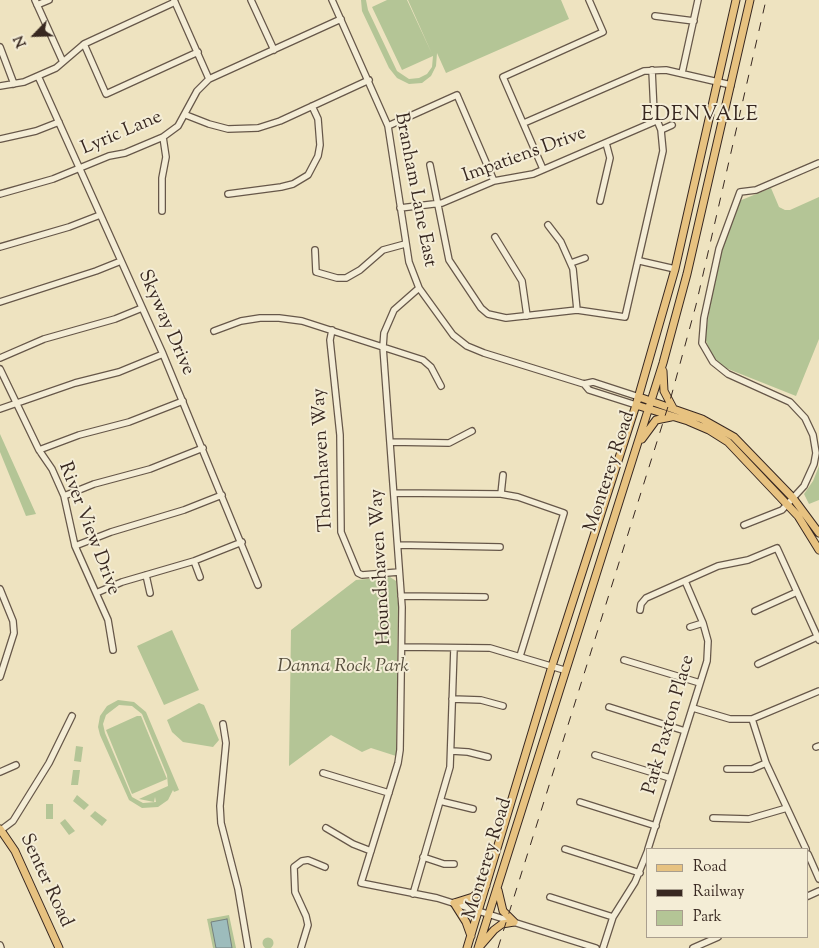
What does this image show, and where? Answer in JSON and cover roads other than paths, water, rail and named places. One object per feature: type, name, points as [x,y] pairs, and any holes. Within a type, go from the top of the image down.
[{"type":"main road","name":"Monterey Road","points":[[467,948],[552,666],[639,397],[675,269],[736,0]]},
{"type":"main road","name":"Monterey Road","points":[[479,948],[564,670],[663,363],[687,274],[750,0]]},
{"type":"main road","points":[[663,363],[664,391],[673,408]]},
{"type":"main road","name":"Branham Lane East","points":[[639,397],[650,405],[709,430],[728,442],[788,504],[810,532],[819,550]]},
{"type":"main road","name":"Branham Lane East","points":[[636,405],[673,408],[718,426],[734,437],[793,498],[819,533]]},
{"type":"main road","points":[[637,447],[654,422],[662,417],[674,416]]},
{"type":"main road","name":"Senter Road","points":[[1,829],[15,851],[59,948]]},
{"type":"main road","points":[[471,936],[466,922],[454,904],[473,897],[486,886]]},
{"type":"main road","points":[[498,887],[502,908],[514,922]]},
{"type":"main road","points":[[479,948],[494,930],[502,924],[514,922]]},
{"type":"street","points":[[49,0],[36,3],[63,62]]},
{"type":"street","points":[[252,0],[274,50]]},
{"type":"street","name":"Branham Lane East","points":[[332,0],[388,126],[405,244],[419,288],[453,335],[467,346],[584,384],[593,382],[639,397]]},
{"type":"street","points":[[544,169],[503,77],[603,32],[589,0]]},
{"type":"street","points":[[682,73],[698,0]]},
{"type":"street","points":[[0,86],[14,84],[38,76],[63,62],[84,44],[175,1],[209,79]]},
{"type":"street","points":[[655,16],[694,21]]},
{"type":"street","name":"Lyric Lane","points":[[0,194],[53,179],[109,156],[125,153],[163,137],[178,126],[197,91],[209,79],[341,19]]},
{"type":"street","points":[[84,44],[106,94],[198,52]]},
{"type":"street","points":[[0,46],[14,84]]},
{"type":"street","points":[[524,123],[636,74],[652,70],[682,73],[730,84]]},
{"type":"street","points":[[430,166],[449,260],[481,308],[497,318],[577,310],[625,317],[640,261],[661,168],[663,151],[661,130],[656,121],[652,70]]},
{"type":"street","name":"Skyway Drive","points":[[38,76],[163,354],[258,584]]},
{"type":"street","points":[[186,114],[209,124],[243,129],[268,125],[369,80]]},
{"type":"street","points":[[388,126],[457,95],[494,181]]},
{"type":"street","points":[[228,194],[282,187],[293,184],[308,175],[318,156],[320,145],[318,119],[312,106]]},
{"type":"street","name":"Impatiens Drive","points":[[400,208],[438,204],[494,181],[533,174],[656,121]]},
{"type":"street","points":[[0,139],[36,131],[59,122]]},
{"type":"street","points":[[661,130],[672,126]]},
{"type":"street","points":[[162,211],[161,189],[166,157],[163,137]]},
{"type":"street","points":[[600,202],[610,158],[606,143]]},
{"type":"street","points":[[744,526],[782,510],[810,475],[818,454],[810,426],[796,407],[783,398],[719,369],[707,354],[702,343],[703,324],[719,249],[740,192],[756,190],[819,163]]},
{"type":"street","points":[[0,247],[69,228],[100,215]]},
{"type":"street","points":[[548,225],[561,242],[571,263],[576,286],[577,310]]},
{"type":"street","points":[[495,237],[522,281],[527,316]]},
{"type":"street","points":[[315,250],[316,272],[337,278],[346,278],[360,270],[382,250],[405,244]]},
{"type":"street","points":[[571,263],[585,258]]},
{"type":"street","points":[[0,302],[121,261]]},
{"type":"street","points":[[640,261],[675,269]]},
{"type":"street","name":"Houndshaven Way","points":[[413,894],[361,883],[400,757],[401,596],[383,346],[384,333],[394,310],[400,302],[419,288]]},
{"type":"street","points":[[0,358],[44,340],[115,319],[142,308]]},
{"type":"street","points":[[214,331],[241,321],[279,318],[302,321],[423,360],[431,367],[441,386]]},
{"type":"street","name":"Thornhaven Way","points":[[332,330],[330,340],[340,435],[341,532],[358,573],[362,575],[399,572]]},
{"type":"street","points":[[0,410],[75,383],[119,372],[163,354]]},
{"type":"street","name":"River View Drive","points":[[0,369],[39,450],[52,469],[64,496],[75,546],[108,620],[113,650]]},
{"type":"street","name":"Branham Lane East","points":[[584,384],[589,390],[636,405]]},
{"type":"street","points":[[39,450],[79,435],[129,422],[183,401]]},
{"type":"street","points":[[390,442],[449,443],[472,431]]},
{"type":"street","points":[[64,496],[94,484],[150,468],[203,448]]},
{"type":"street","points":[[501,494],[503,475]]},
{"type":"street","points":[[394,493],[501,494],[518,497],[564,513],[520,656]]},
{"type":"street","points":[[75,546],[110,532],[184,510],[222,495]]},
{"type":"street","points":[[96,593],[122,582],[194,561],[242,542]]},
{"type":"street","points":[[398,545],[500,547]]},
{"type":"street","points":[[640,610],[641,604],[646,598],[718,566],[748,560],[777,548],[818,638],[758,664]]},
{"type":"street","points":[[194,561],[200,577]]},
{"type":"street","points":[[146,575],[150,593]]},
{"type":"street","name":"Park Paxton Place","points":[[649,848],[707,660],[708,641],[703,623],[685,581]]},
{"type":"street","points":[[0,589],[13,621],[14,633],[0,677]]},
{"type":"street","points":[[755,610],[797,592]]},
{"type":"street","points":[[401,596],[485,597]]},
{"type":"street","points":[[690,627],[703,623]]},
{"type":"street","points":[[402,648],[490,648],[564,670]]},
{"type":"street","points":[[454,648],[450,767],[413,894],[479,911],[596,948]]},
{"type":"street","points":[[624,660],[700,683]]},
{"type":"street","points":[[693,708],[730,719],[752,719],[819,691]]},
{"type":"street","points":[[452,699],[481,700],[503,706]]},
{"type":"street","points":[[609,707],[685,731]]},
{"type":"street","points":[[1,829],[13,820],[50,763],[72,716]]},
{"type":"street","points":[[752,719],[766,764],[806,848]]},
{"type":"street","points":[[223,724],[226,743],[220,806],[221,823],[238,889],[248,948]]},
{"type":"street","points":[[452,751],[468,752],[488,757]]},
{"type":"street","points":[[595,755],[670,778]]},
{"type":"street","points":[[727,769],[752,769],[766,764]]},
{"type":"street","points":[[0,772],[16,765]]},
{"type":"street","points":[[323,773],[389,793]]},
{"type":"street","points":[[440,801],[473,810]]},
{"type":"street","points":[[580,802],[656,826]]},
{"type":"street","points":[[713,818],[754,818],[787,808]]},
{"type":"street","points":[[326,828],[353,844],[371,851]]},
{"type":"street","points":[[565,849],[640,873]]},
{"type":"street","name":"Park Paxton Place","points":[[604,948],[613,917],[640,873],[646,856]]},
{"type":"street","points":[[809,856],[819,879]]},
{"type":"street","points":[[423,857],[444,864],[454,864]]},
{"type":"street","points":[[812,862],[819,859]]},
{"type":"street","points":[[301,948],[308,925],[295,892],[294,867],[302,860],[308,860],[325,867]]},
{"type":"street","points":[[550,897],[613,917]]},
{"type":"street","points":[[693,948],[716,938]]},
{"type":"water","points":[[227,919],[232,948],[216,948],[211,922]]},
{"type":"railway","points":[[498,948],[671,397],[696,305],[766,0]]},
{"type":"district","name":"EDENVALE","points":[[700,117]]},
{"type":"park label","name":"Danna Rock Park","points":[[343,668]]}]
